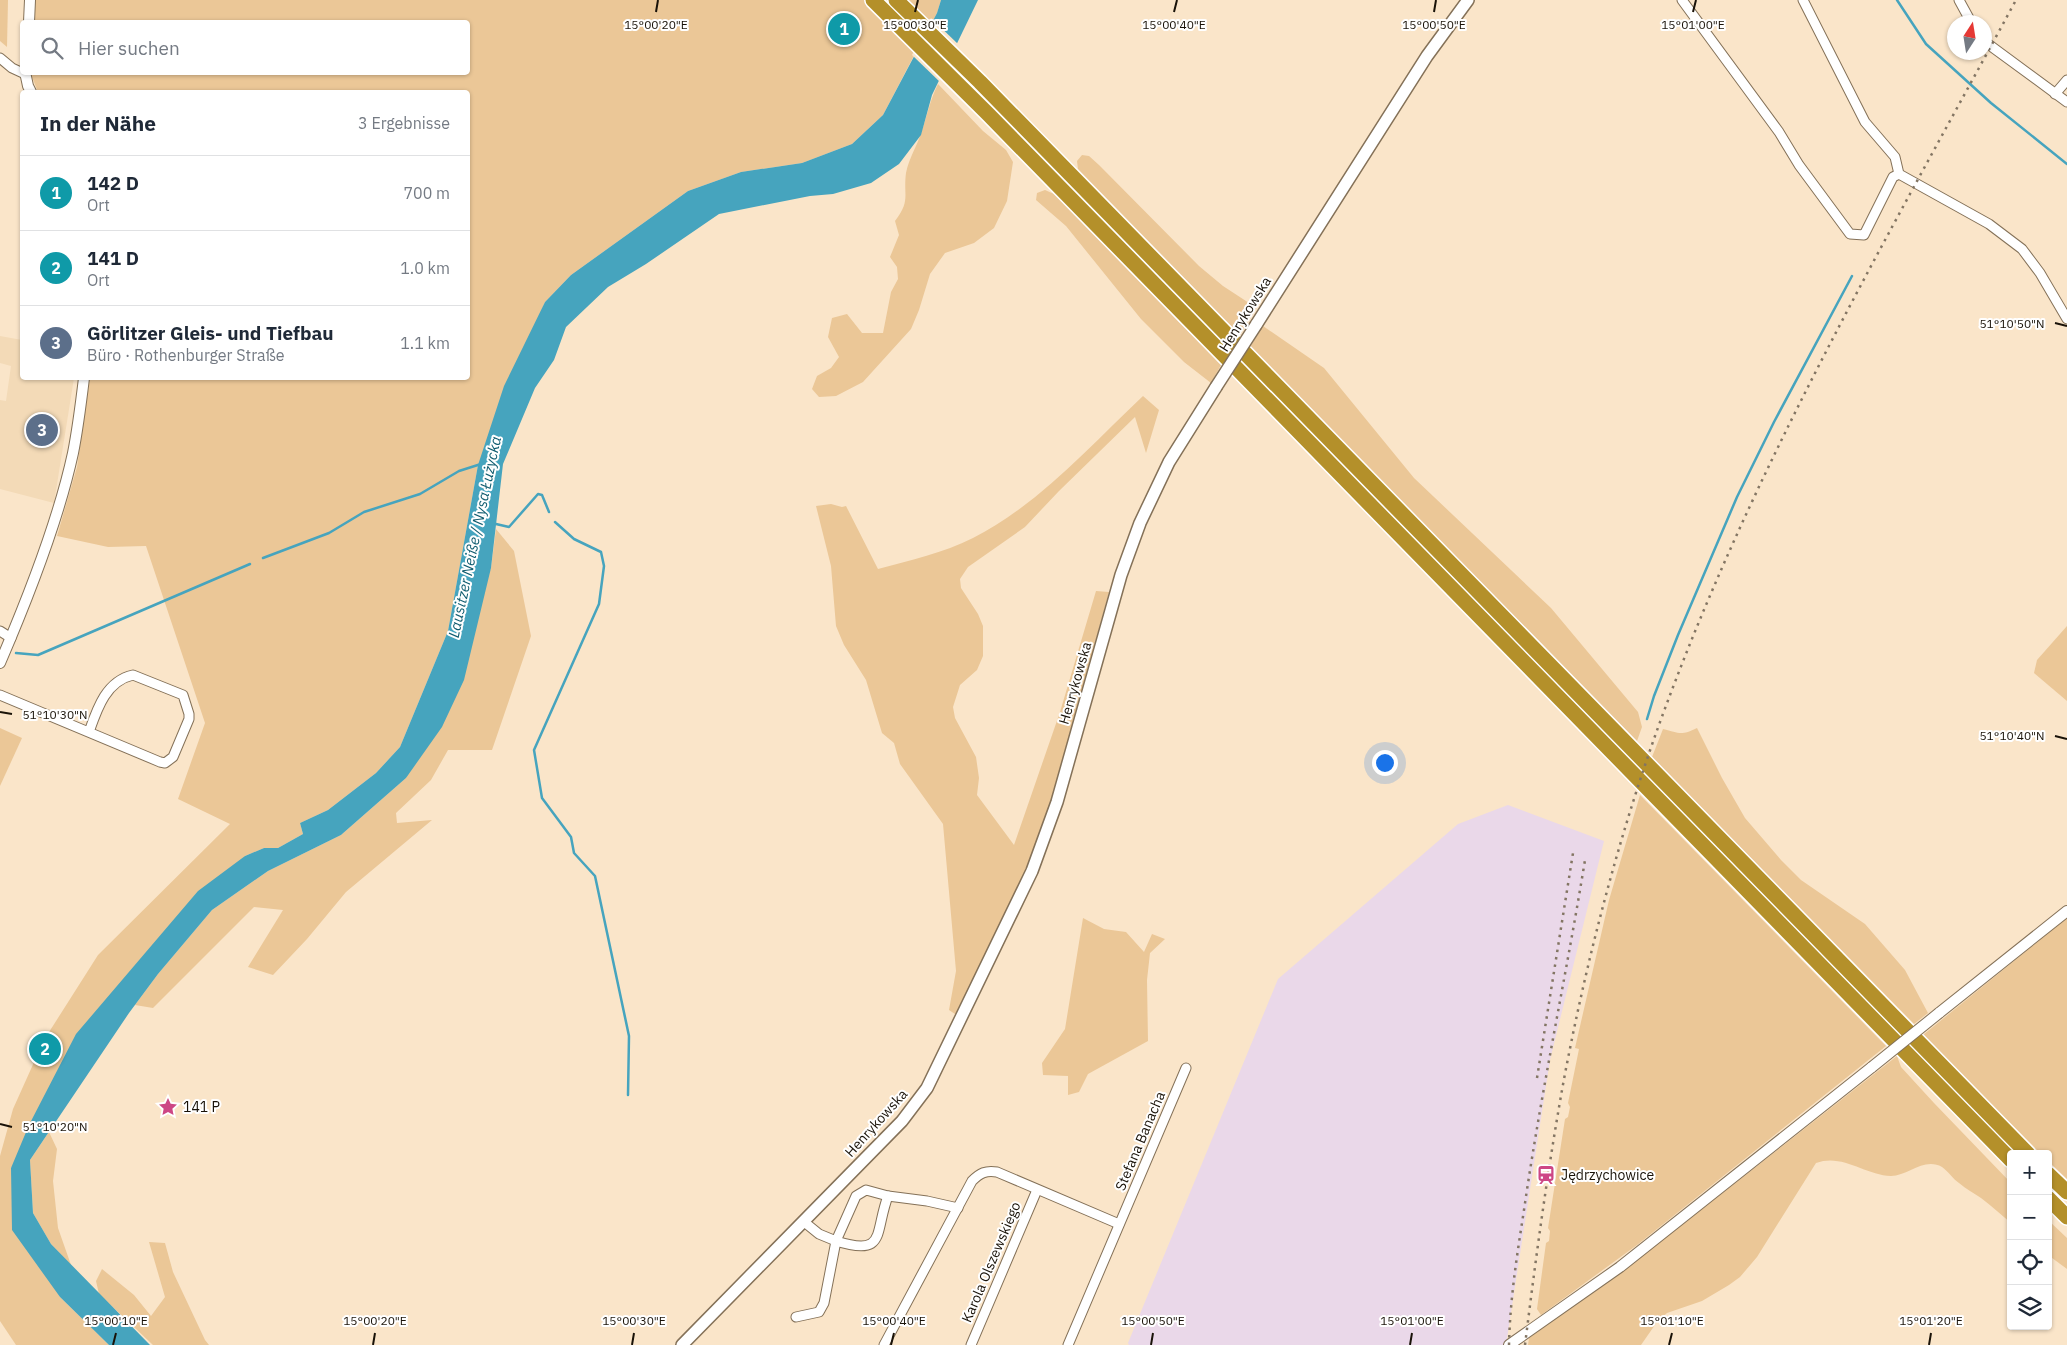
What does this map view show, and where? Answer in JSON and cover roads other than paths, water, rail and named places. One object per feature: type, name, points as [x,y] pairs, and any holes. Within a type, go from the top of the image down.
[{"type":"highway","points":[[873,0],[988,114],[2007,1156]]},
{"type":"highway","points":[[896,0],[2024,1150]]},
{"type":"highway","points":[[2052,1177],[2067,1188]]},
{"type":"highway","points":[[2052,1178],[2067,1192]]},
{"type":"highway","points":[[2052,1202],[2067,1217]]},
{"type":"main road","name":"Henrykowska","points":[[682,1345],[902,1121],[927,1088],[1032,870],[1057,802],[1121,575],[1140,523],[1169,462],[1427,56],[1468,0]]},
{"type":"street","points":[[29,20],[30,0]]},
{"type":"street","points":[[1682,0],[1850,234],[1864,235],[1893,176],[1899,174],[1990,224],[2022,249],[2040,273],[2067,319]]},
{"type":"street","points":[[1804,0],[1864,122],[1895,157],[1899,174]]},
{"type":"street","points":[[1959,0],[1966,15]]},
{"type":"street","points":[[1992,47],[2067,102]]},
{"type":"street","points":[[0,58],[12,68],[20,71]]},
{"type":"street","points":[[26,75],[30,90]]},
{"type":"street","points":[[2055,94],[2067,80]]},
{"type":"street","points":[[0,663],[48,538],[64,489],[73,453],[84,380]]},
{"type":"street","points":[[0,631],[11,638]]},
{"type":"street","points":[[0,695],[89,732],[165,763],[173,757],[189,714],[183,695],[133,675],[126,677],[105,694],[89,732]]},
{"type":"street","points":[[1509,1345],[1620,1267],[2067,911]]},
{"type":"street","name":"Stefana Banacha","points":[[1068,1345],[1186,1068]]},
{"type":"street","points":[[884,1345],[972,1181],[984,1172],[997,1172],[1119,1224]]},
{"type":"street","points":[[796,1317],[819,1312],[824,1303],[836,1242],[856,1196],[861,1192],[870,1190],[888,1196],[927,1201],[958,1208]]},
{"type":"street","name":"Karola Olszewskiego","points":[[971,1345],[1038,1190]]},
{"type":"street","points":[[803,1221],[814,1231],[836,1242],[854,1247],[870,1246],[876,1240],[888,1196]]},
{"type":"water","name":"Lausitzer Neiße / Nysa Łużycka","points":[[941,0],[978,0],[932,95],[921,135],[899,164],[871,183],[833,194],[810,196],[719,214],[646,264],[608,287],[566,327],[554,360],[535,388],[503,464],[491,568],[464,680],[442,727],[406,778],[341,835],[268,871],[212,910],[158,974],[129,1013],[30,1160],[33,1213],[51,1244],[150,1345],[109,1345],[60,1297],[12,1230],[11,1168],[29,1125],[76,1034],[198,891],[245,856],[264,848],[278,848],[303,834],[300,823],[328,810],[376,773],[400,747],[448,631],[478,465],[504,386],[545,302],[571,275],[688,191],[741,172],[802,163],[852,144],[883,115],[937,13]]},
{"type":"waterway","points":[[1897,0],[1926,44],[1991,103],[2067,164]]},
{"type":"waterway","points":[[1647,719],[1678,635],[1737,497],[1774,422],[1852,276]]},
{"type":"waterway","name":"Lausitzer Neiße / Nysa Łużycka","points":[[263,558],[329,533],[364,512],[420,494],[459,471],[481,464]]},
{"type":"waterway","points":[[496,524],[509,527],[538,494],[542,495],[549,512]]},
{"type":"waterway","points":[[555,522],[574,539],[601,552],[604,566],[599,604],[534,750],[542,798],[571,837],[574,853],[595,876],[629,1036],[628,1095]]},
{"type":"waterway","points":[[16,653],[38,655],[250,564]]},
{"type":"railway","points":[[1525,1345],[1558,1112],[1582,992],[1627,820],[1655,736],[1692,640],[1732,545],[1775,453],[1869,270],[2016,0]]},
{"type":"railway","points":[[1537,1078],[1573,853]]},
{"type":"railway","points":[[1509,1345],[1514,1277],[1531,1166],[1585,860]]},
{"type":"place","name":"142 D","points":[[844,29]]},
{"type":"place","name":"Görlitzer Gleis- und Tiefbau","points":[[42,430]]},
{"type":"place","name":"141 D","points":[[45,1049]]},
{"type":"place","name":"141 P","points":[[168,1107]]},
{"type":"place","name":"Jędrzychowice","points":[[1546,1175]]}]
